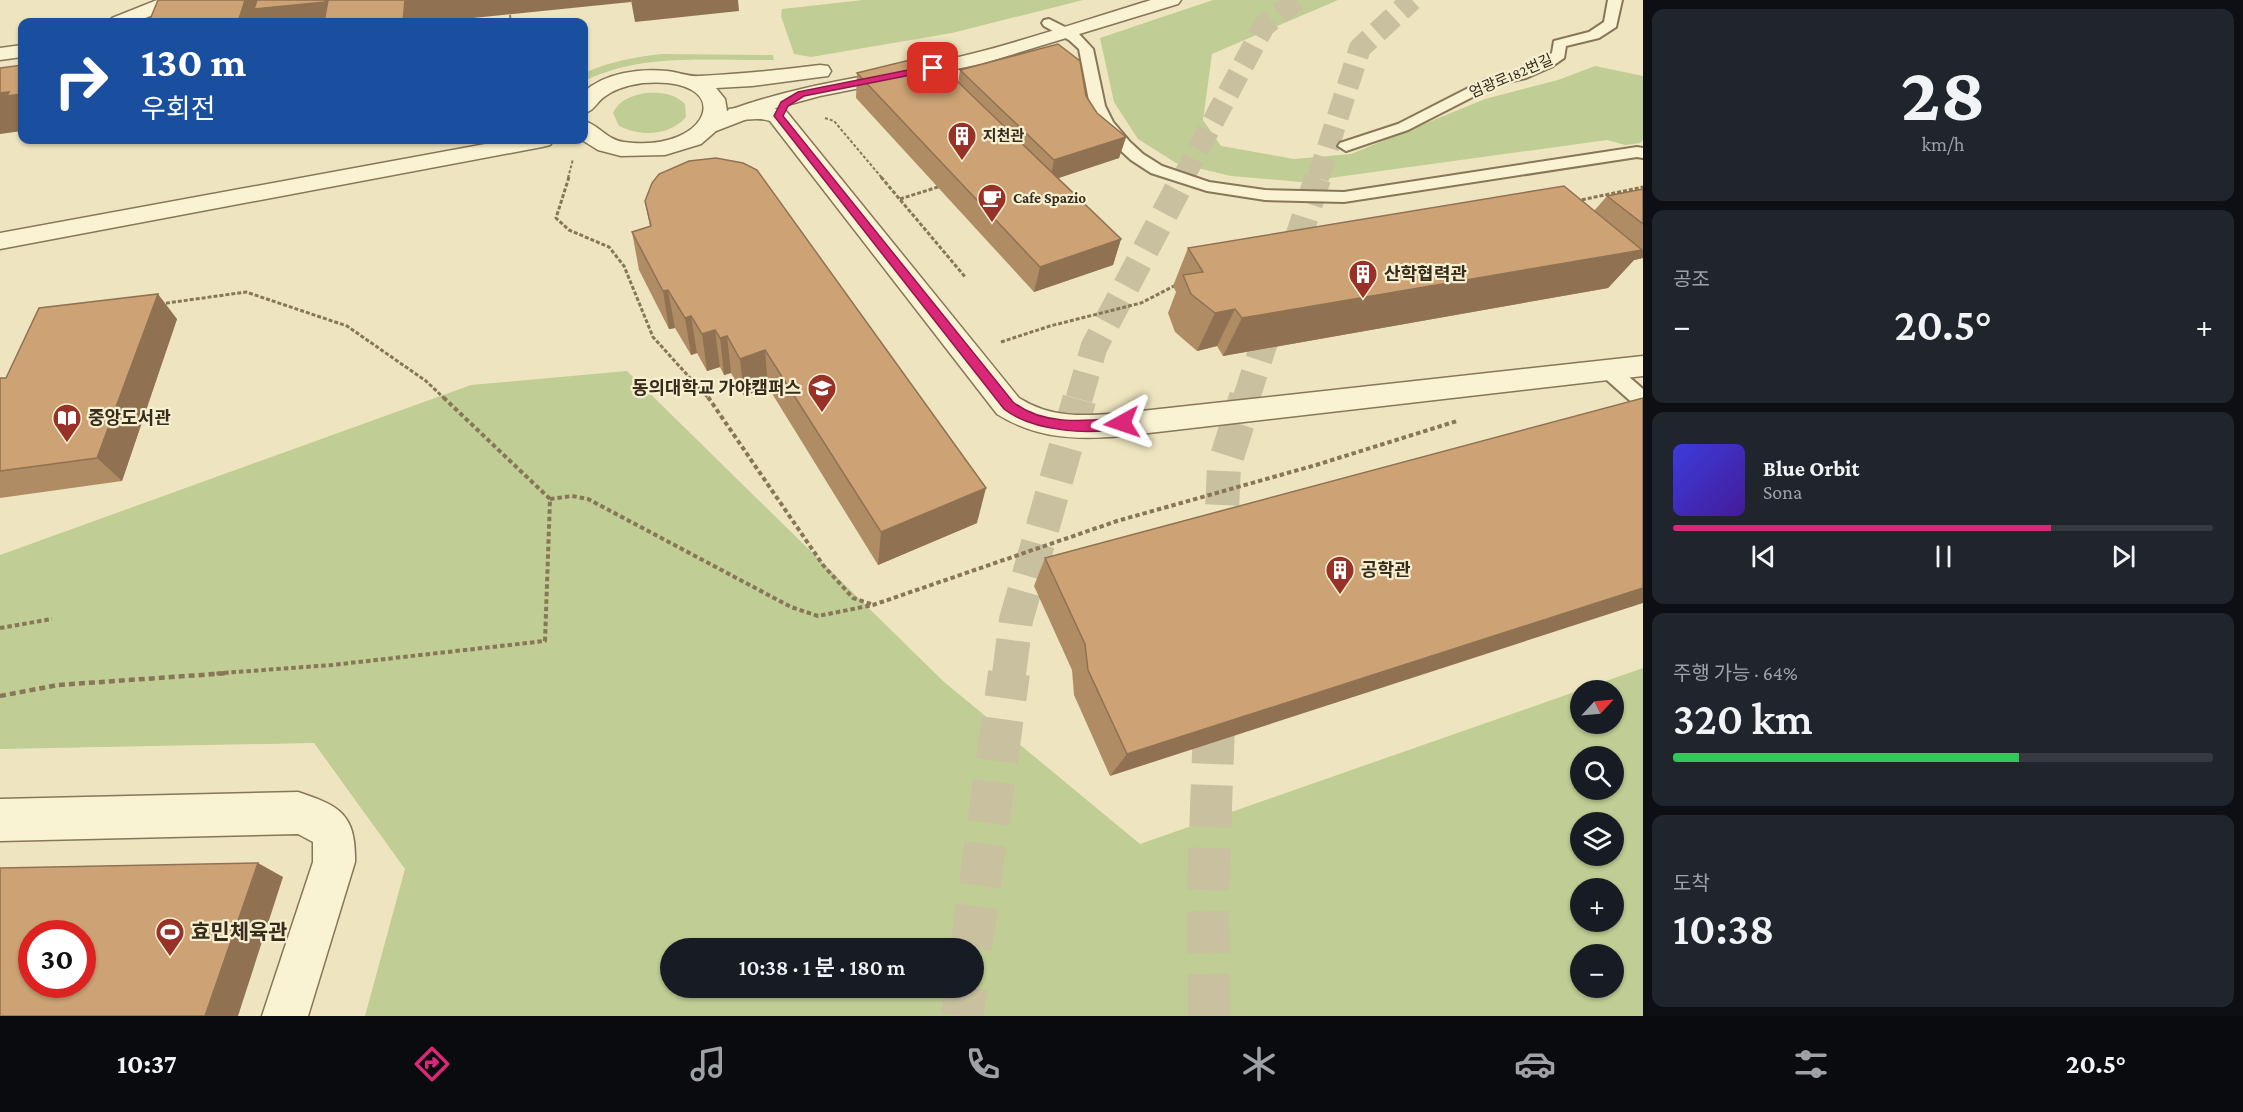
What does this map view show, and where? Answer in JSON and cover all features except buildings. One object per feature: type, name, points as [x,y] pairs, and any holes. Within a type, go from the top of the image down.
[{"type":"street","points":[[129,18],[174,0]]},
{"type":"street","points":[[707,127],[737,114],[801,94],[870,87],[974,60],[1131,0]]},
{"type":"street","points":[[692,83],[719,83],[790,75],[951,49],[1057,28],[1171,0]]},
{"type":"street","points":[[0,54],[18,52]]},
{"type":"street","points":[[588,102],[596,93],[611,84],[630,78],[671,77],[704,88],[713,98],[716,110],[711,123],[699,135],[679,144],[656,149],[632,150],[609,146],[588,134]]},
{"type":"street","points":[[778,116],[784,104],[801,94]]},
{"type":"street","points":[[737,114],[756,112],[778,116],[1008,406],[1020,415],[1035,421],[1082,426],[1161,420],[1643,366]]},
{"type":"street","points":[[0,224],[431,144]]},
{"type":"street","points":[[0,242],[521,144]]},
{"type":"street","points":[[0,820],[298,813],[323,820],[331,831],[335,844],[334,862],[285,1016]]},
{"type":"lane","name":"엄광로182번길","points":[[1346,146],[1403,127],[1491,82],[1521,75],[1546,64],[1559,55],[1559,44],[1594,35],[1611,24],[1615,0]]},
{"type":"lane","points":[[1057,28],[1079,42],[1086,50],[1095,88],[1095,98],[1101,112],[1112,131],[1138,158],[1170,175],[1215,188],[1277,197],[1345,197],[1637,152],[1643,153]]},
{"type":"lane","points":[[1607,369],[1643,402]]},
{"type":"path","points":[[821,116],[834,121],[966,278]]},
{"type":"path","points":[[567,154],[574,156],[563,201],[556,218],[570,230],[609,247],[624,267],[653,337],[706,395],[823,565],[853,597],[873,605]]},
{"type":"path","points":[[1569,202],[1643,187]]},
{"type":"path","points":[[900,199],[938,188]]},
{"type":"path","points":[[968,354],[1050,326],[1141,303],[1183,283]]},
{"type":"path","points":[[0,696],[58,686],[332,665],[545,641],[550,499],[426,381],[347,326],[246,292],[156,304]]},
{"type":"path","points":[[550,499],[572,495],[588,499],[791,607],[818,616],[873,605],[1117,521],[1316,465],[1467,418]]},
{"type":"path","points":[[0,628],[52,619]]},
{"type":"green space","points":[[863,0],[1083,0],[952,33],[811,57],[794,54],[781,16],[782,9]]},
{"type":"green space","points":[[1213,0],[1338,0],[1212,54],[1203,120],[1221,146],[1294,159],[1351,154],[1485,99],[1558,80],[1595,66],[1643,76],[1643,140],[1640,143],[1625,145],[1607,140],[1301,182],[1231,176],[1176,163],[1138,139],[1114,102],[1100,38]]},
{"type":"green space","points":[[661,54],[773,55],[774,60],[701,59],[653,62],[607,72],[588,79],[588,72],[631,58]]},
{"type":"green space","points":[[645,93],[671,95],[685,104],[686,117],[671,128],[654,133],[636,132],[619,126],[613,113],[619,105],[626,99]]},
{"type":"green space","points":[[627,371],[943,681],[1140,844],[1570,694],[1570,734],[1624,734],[1624,680],[1609,680],[1643,668],[1643,1016],[365,1016],[405,869],[314,743],[0,749],[0,555],[471,385]]},
{"type":"tunnel","points":[[1183,178],[1264,26],[1296,0]]},
{"type":"tunnel","points":[[1318,178],[1360,48],[1412,0]]},
{"type":"tunnel","points":[[1079,399],[1094,347],[1184,177]]},
{"type":"tunnel","points":[[1246,399],[1318,177]]},
{"type":"tunnel","points":[[1009,674],[1016,620],[1080,397]]},
{"type":"tunnel","points":[[1220,555],[1224,466],[1246,397]]},
{"type":"tunnel","points":[[972,938],[1009,673]]},
{"type":"tunnel","points":[[1209,1016],[1208,891],[1215,697]]},
{"type":"tunnel","points":[[962,1016],[964,998]]},
{"type":"place","name":"지천관","points":[[962,162]]},
{"type":"place","name":"Cafe Spazio","points":[[992,224]]},
{"type":"place","name":"산학협력관","points":[[1363,300]]},
{"type":"place","name":"동의대학교 가야캠퍼스","points":[[822,414]]},
{"type":"place","name":"중앙도서관","points":[[67,444]]},
{"type":"place","name":"공학관","points":[[1340,596]]},
{"type":"place","name":"효민체육관","points":[[170,958]]},
{"type":"route","points":[[933,68],[801,94],[784,104],[778,116],[1008,406],[1020,415],[1052,424],[1082,426],[1122,423]]}]
